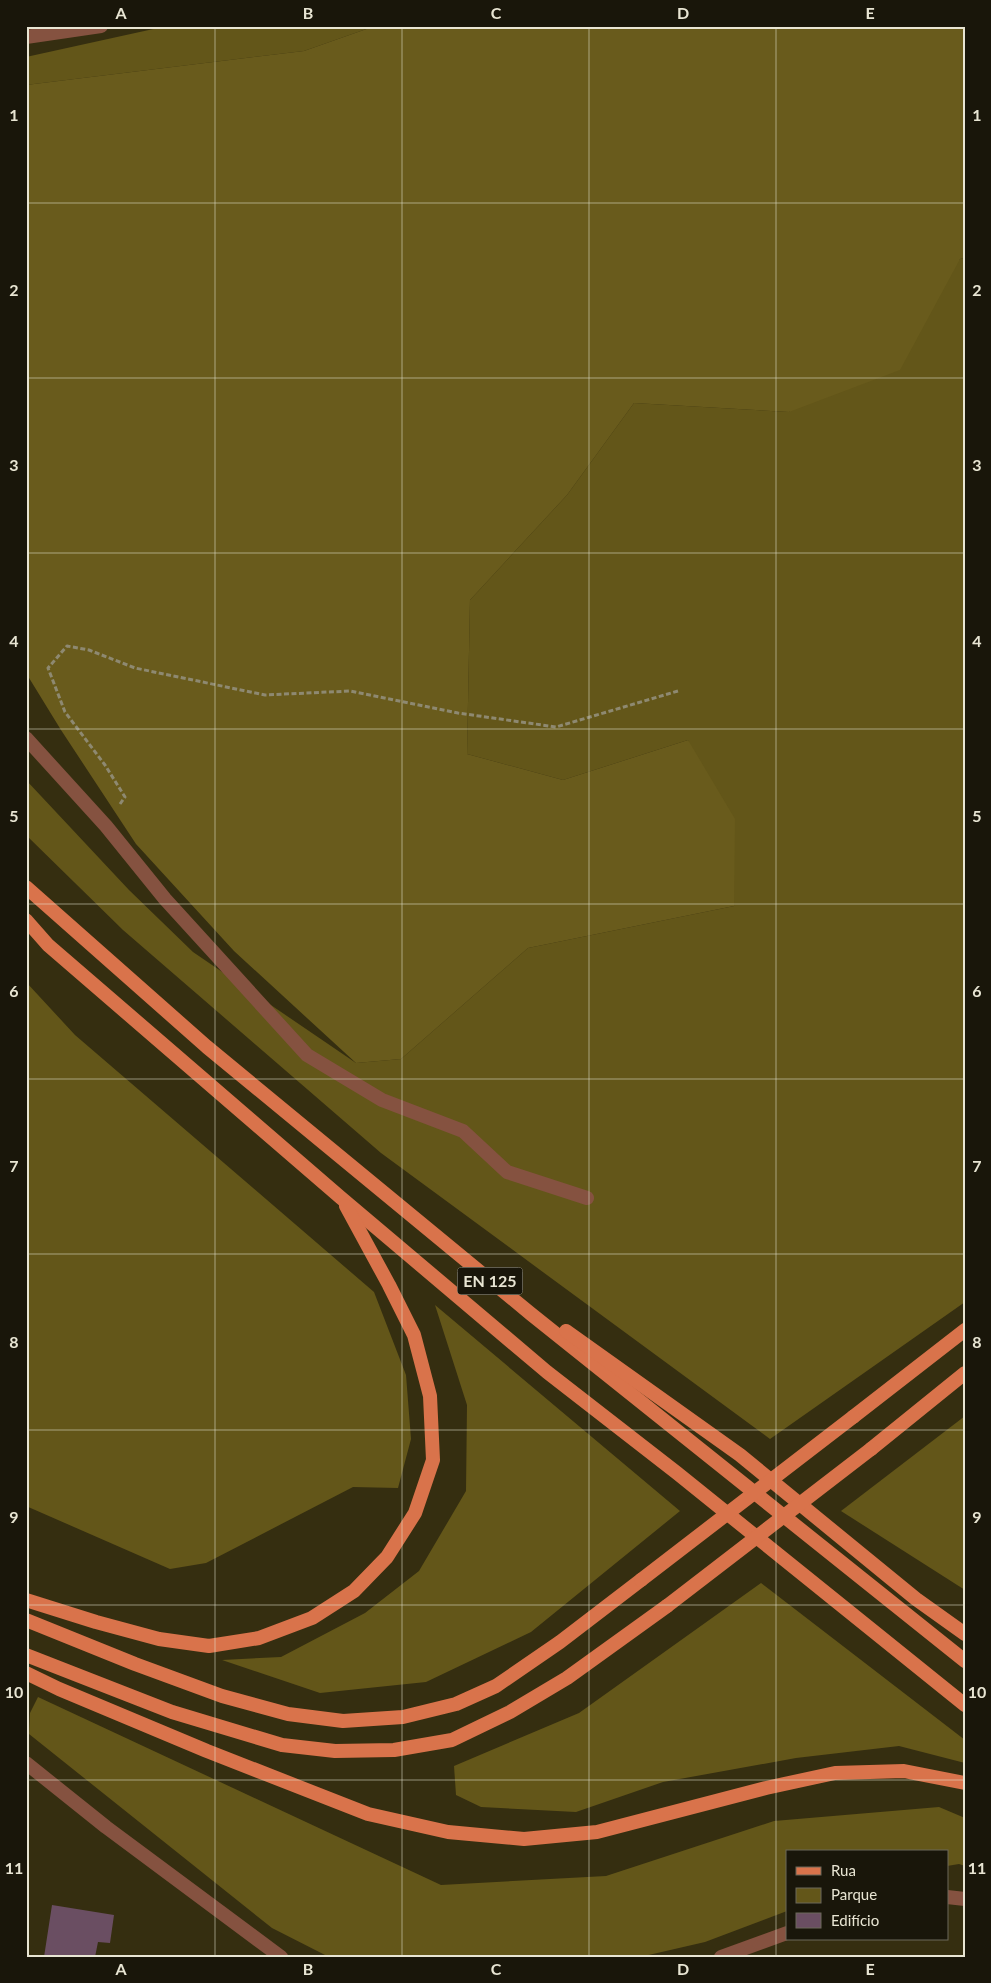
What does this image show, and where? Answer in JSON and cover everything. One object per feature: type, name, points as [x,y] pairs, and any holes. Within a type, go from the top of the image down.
[{"type":"main road","name":"EN 125","points":[[26,887],[207,1047],[530,1314],[965,1662]]},
{"type":"main road","name":"EN 125","points":[[26,920],[48,945],[340,1197],[547,1372],[677,1473],[965,1706]]},
{"type":"main road","points":[[26,1600],[159,1639],[209,1646],[259,1638],[312,1618],[354,1591],[387,1557],[415,1513],[433,1460],[430,1396],[414,1335],[390,1285],[340,1197]]},
{"type":"main road","points":[[441,1240],[740,1455],[916,1598],[965,1634]]},
{"type":"main road","points":[[26,1620],[152,1671],[222,1696],[288,1714],[343,1721],[403,1717],[456,1704],[496,1686],[560,1642],[965,1330]]},
{"type":"main road","points":[[26,1655],[172,1712],[282,1745],[335,1751],[394,1750],[452,1740],[510,1712],[567,1678],[667,1606],[965,1373]]},
{"type":"main road","points":[[26,1673],[59,1689],[206,1751],[368,1814],[448,1832],[524,1839],[598,1832],[766,1788],[835,1773],[904,1771],[965,1783]]},
{"type":"street","points":[[26,37],[101,26]]},
{"type":"street","points":[[26,738],[106,826],[165,899],[307,1055],[382,1100],[464,1131],[507,1172],[587,1198]]},
{"type":"street","points":[[26,1763],[106,1827],[280,1957]]},
{"type":"street","points":[[948,1897],[965,1899]]},
{"type":"street","points":[[721,1957],[786,1933]]},
{"type":"path","points":[[106,826],[125,797],[105,765],[65,712],[48,668],[67,646],[89,650],[135,668],[266,695],[350,691],[458,713],[556,727],[678,691]]},
{"type":"green space","points":[[167,26],[375,26],[304,51],[26,85],[26,57]]},
{"type":"green space","points":[[965,258],[965,1302],[770,1439],[381,1153],[123,930],[26,835],[26,780],[129,890],[193,952],[356,1063],[401,1059],[528,948],[734,906],[688,740],[563,780],[467,754],[470,600],[567,495],[634,403],[789,412],[960,259]]},
{"type":"green space","points":[[26,982],[75,1035],[374,1292],[406,1375],[411,1439],[398,1488],[353,1487],[206,1563],[170,1569],[26,1506]]},
{"type":"green space","points":[[435,1305],[680,1511],[531,1632],[426,1682],[320,1693],[222,1660],[281,1657],[365,1613],[419,1571],[466,1491],[467,1405]]},
{"type":"green space","points":[[965,1416],[965,1590],[841,1511]]},
{"type":"green space","points":[[761,1583],[965,1740],[965,1763],[899,1746],[796,1758],[663,1782],[576,1812],[481,1807],[456,1795],[454,1766],[579,1713]]},
{"type":"green space","points":[[38,1697],[441,1885],[606,1876],[774,1821],[939,1807],[965,1818],[965,1866],[959,1864],[948,1866],[948,1850],[786,1850],[786,1911],[705,1942],[640,1957],[329,1957],[272,1928],[29,1734],[30,1713]]},
{"type":"shaded area","points":[[375,26],[965,26],[965,258],[960,259],[900,370],[789,412],[634,403],[567,495],[470,600],[467,754],[563,780],[688,740],[735,819],[734,906],[528,948],[401,1059],[356,1063],[234,951],[136,844],[26,673],[26,85],[304,51]]},
{"type":"building","points":[[52,1905],[114,1915],[110,1943],[98,1942],[95,1957],[44,1957]]}]
